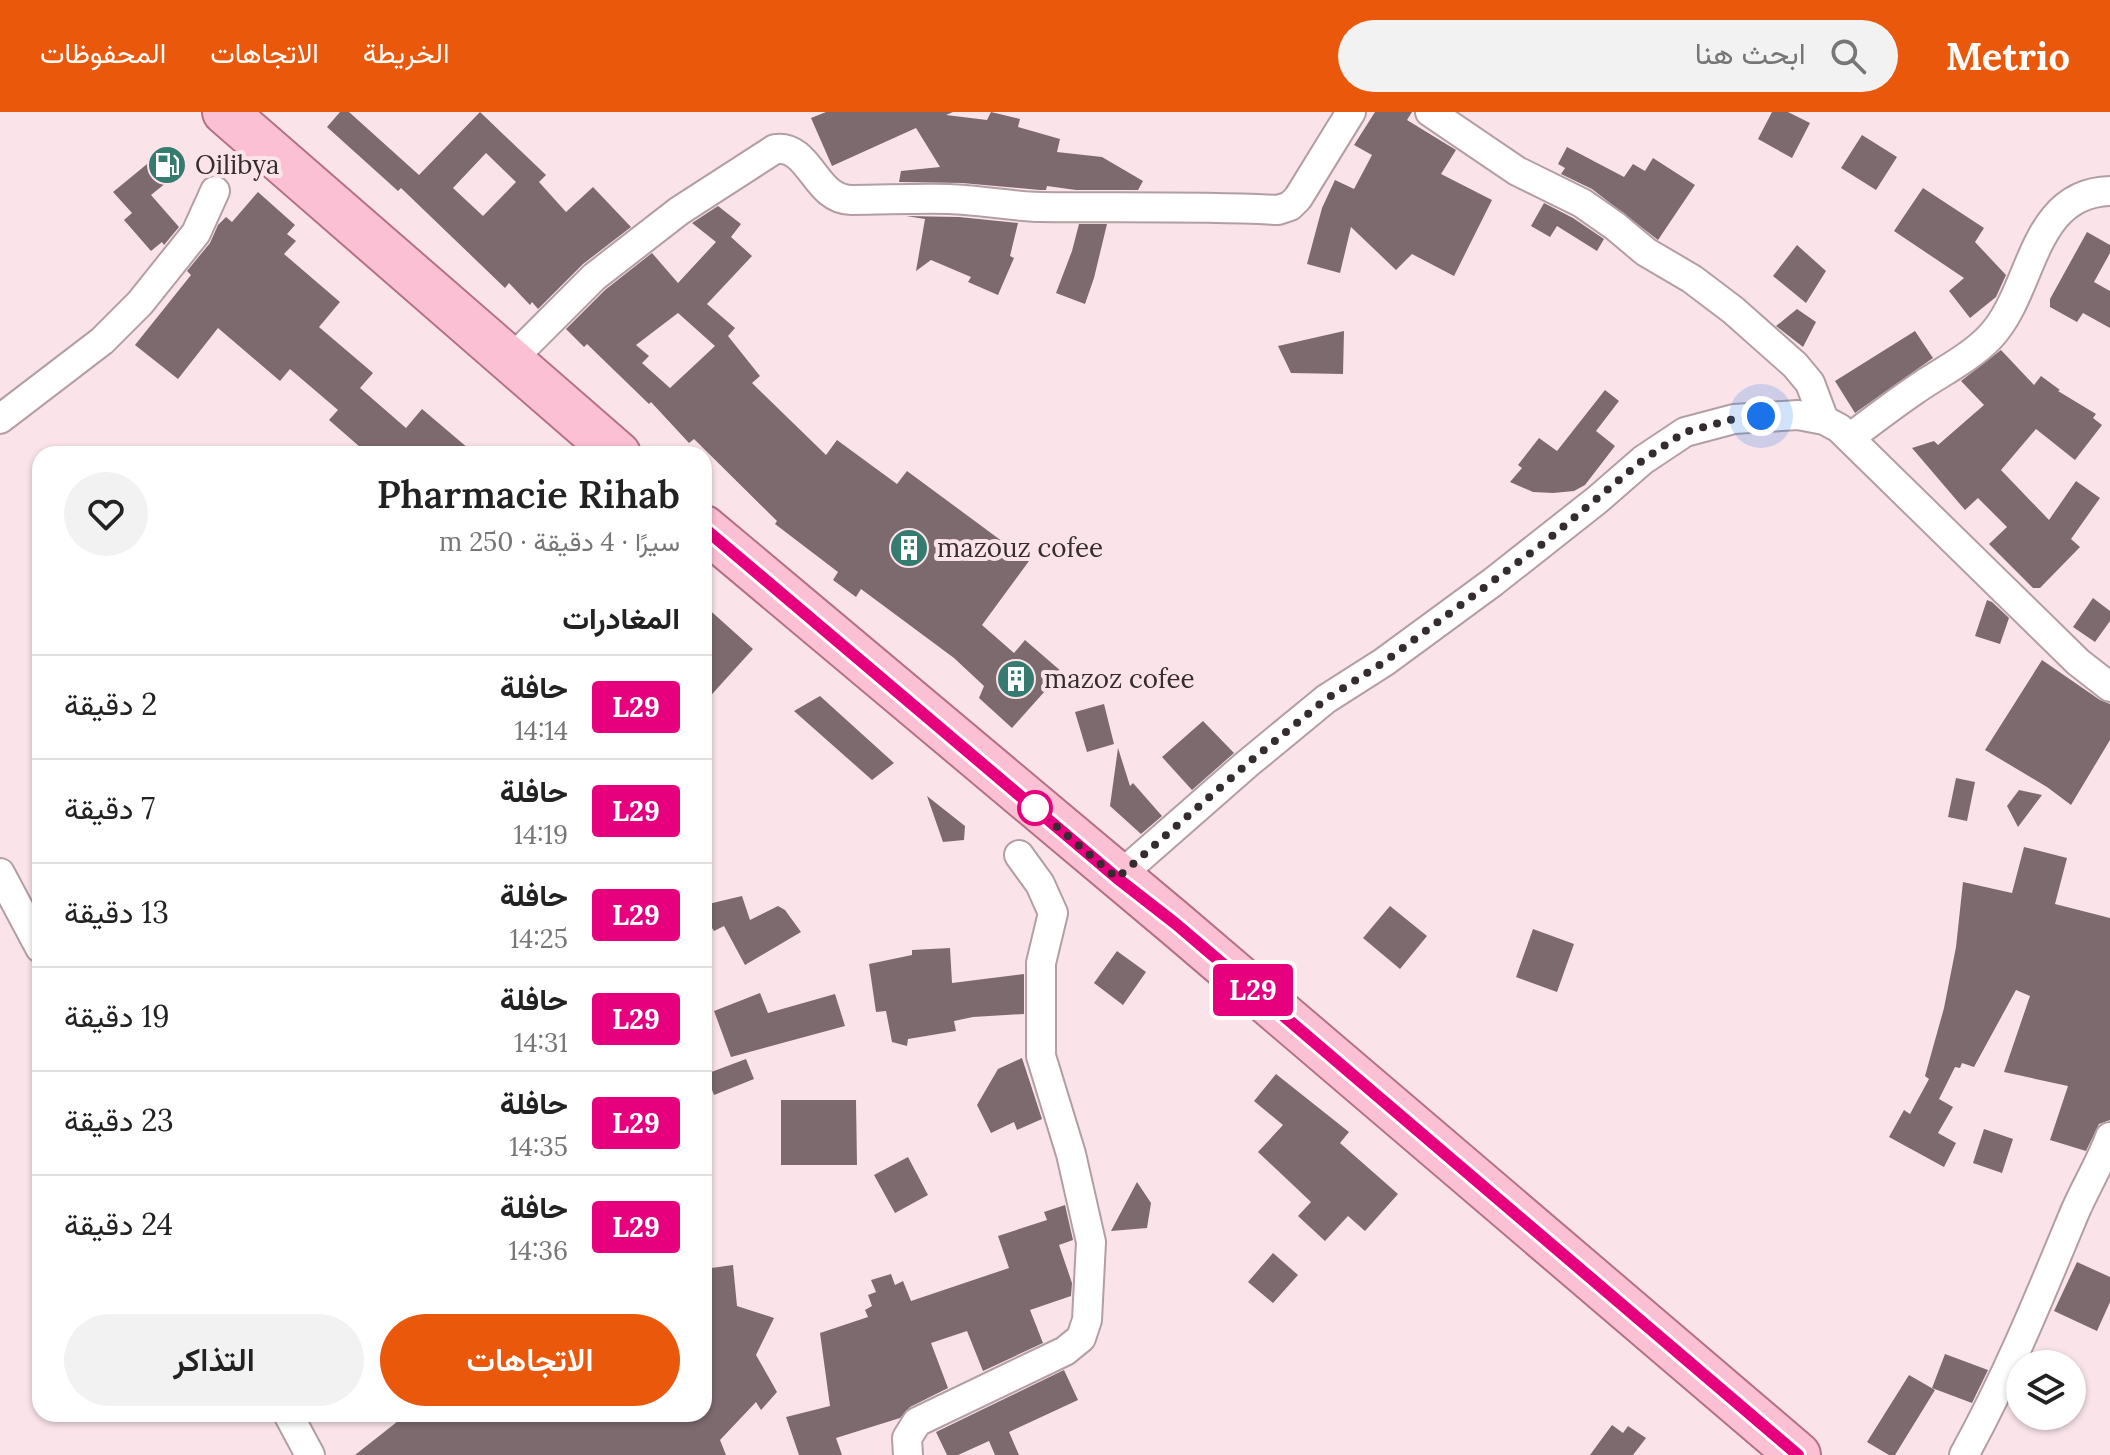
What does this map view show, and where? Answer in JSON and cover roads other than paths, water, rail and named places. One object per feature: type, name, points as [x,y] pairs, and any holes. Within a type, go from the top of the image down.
[{"type":"main road","points":[[225,112],[609,446]]},
{"type":"main road","points":[[712,535],[1117,878],[1176,924],[1798,1455]]},
{"type":"street","points":[[510,361],[594,277],[679,211],[775,149],[792,152],[830,194],[847,201],[951,199],[1036,207],[1278,210],[1290,206],[1298,198],[1351,112]]},
{"type":"street","points":[[1430,112],[1517,171],[1582,203],[1646,252],[1692,279],[1733,310],[1795,365],[1810,383],[1824,420]]},
{"type":"street","points":[[0,419],[102,341],[140,303],[196,233],[215,191]]},
{"type":"street","points":[[1851,437],[1990,337],[2008,313],[2044,230],[2060,210],[2091,192],[2110,191]]},
{"type":"street","points":[[1117,878],[1326,699],[1384,662],[1528,555],[1643,460],[1685,432],[1734,419],[1798,415],[1824,420],[1851,437],[2078,662],[2110,687]]},
{"type":"street","points":[[908,1455],[907,1438],[917,1422],[1065,1351],[1081,1338],[1087,1320],[1091,1242],[1071,1154],[1041,1056],[1041,963],[1053,913],[1040,884],[1019,855]]},
{"type":"street","points":[[0,873],[32,933]]},
{"type":"street","points":[[1964,1455],[2020,1346],[2081,1196],[2110,1137]]},
{"type":"street","points":[[292,1422],[310,1455]]},
{"type":"place","name":"Oilibya","points":[[167,165]]},
{"type":"place","name":"mazouz cofee","points":[[909,548]]},
{"type":"place","name":"mazoz cofee","points":[[1016,679]]}]
